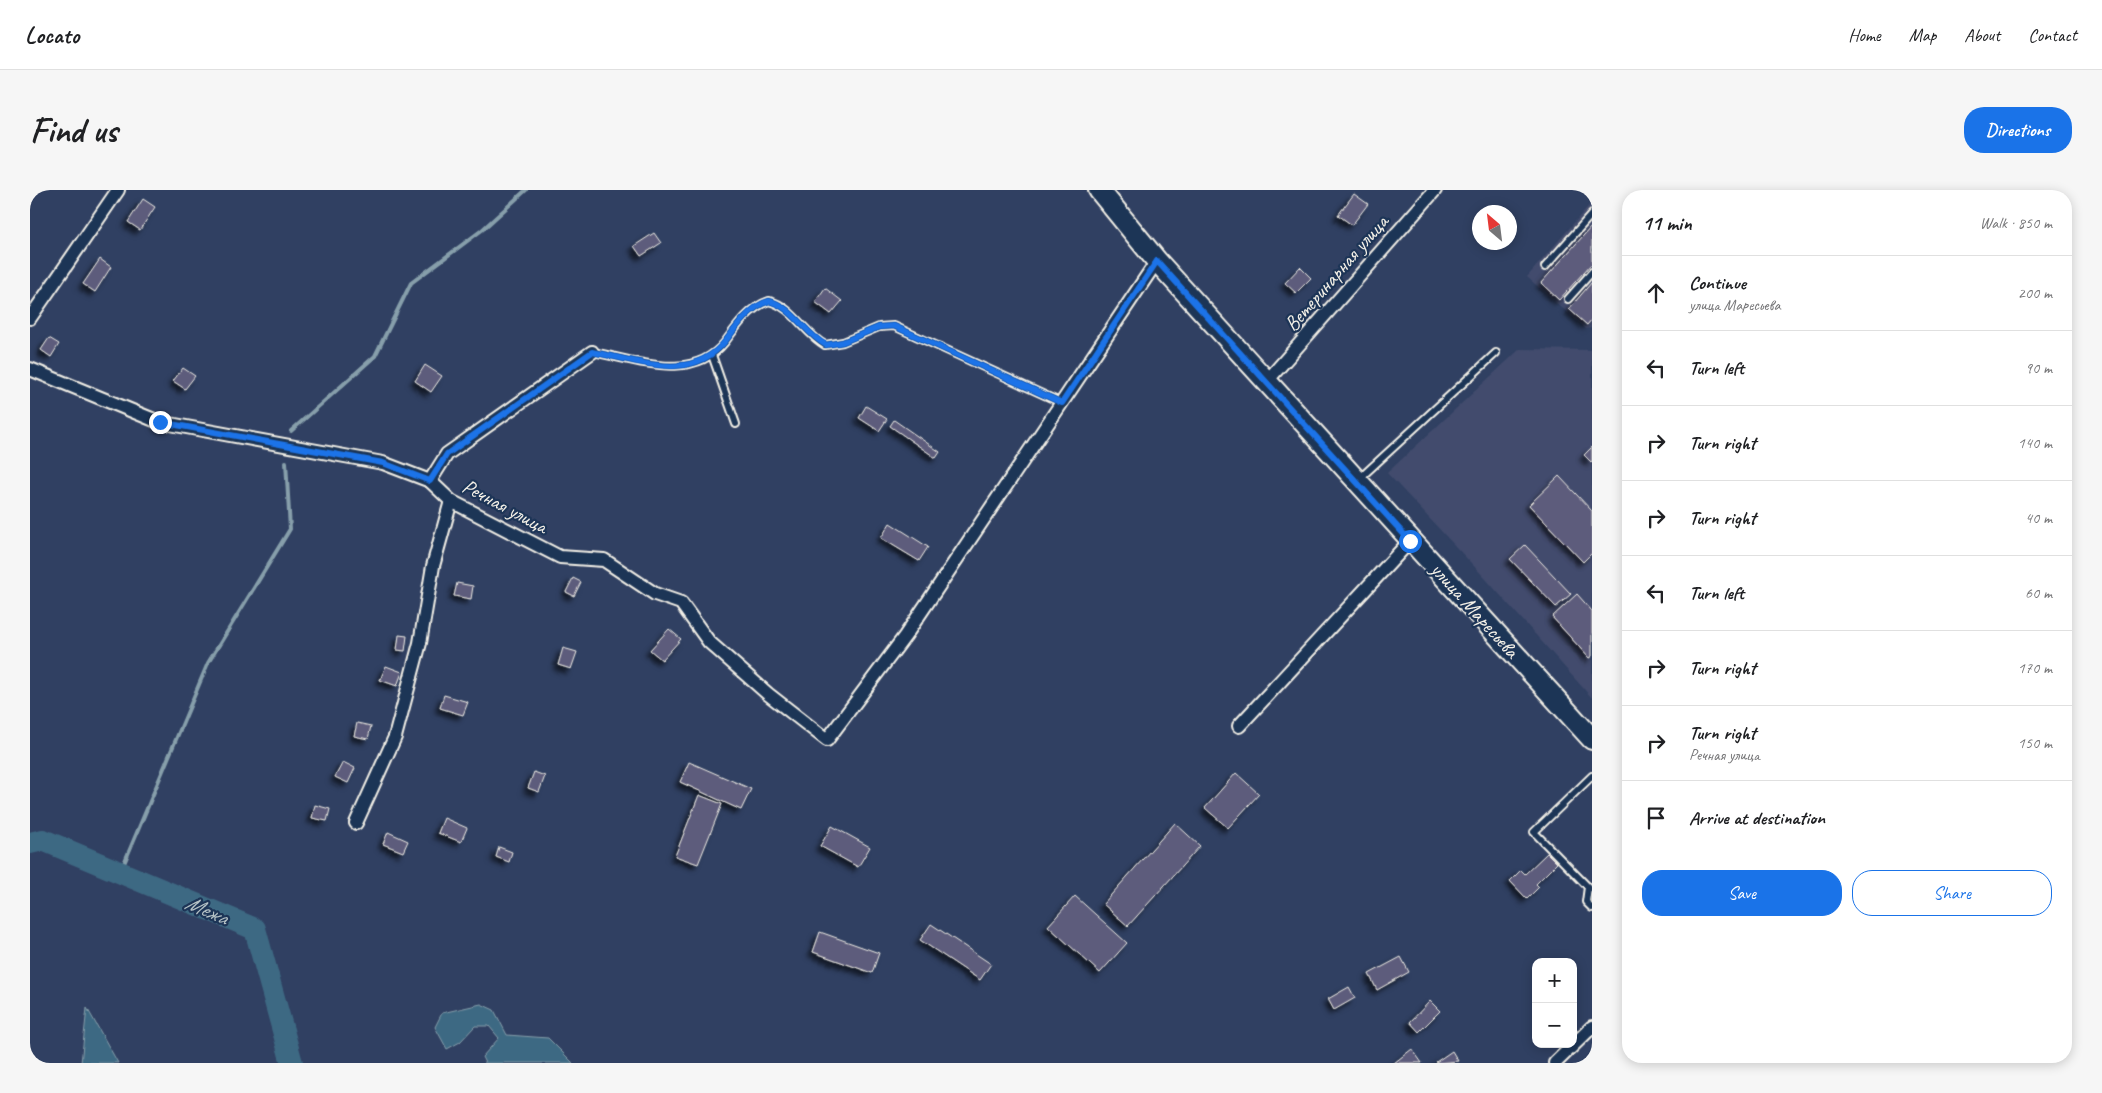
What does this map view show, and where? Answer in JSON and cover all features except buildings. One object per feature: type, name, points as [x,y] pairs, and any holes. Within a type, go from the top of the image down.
[{"type":"main road","name":"улица Маресьева","points":[[1098,190],[1157,261],[1592,739]]},
{"type":"street","points":[[30,318],[118,190]]},
{"type":"street","name":"Ветеринарная улица","points":[[1267,382],[1435,190]]},
{"type":"street","points":[[1062,403],[1157,261]]},
{"type":"street","points":[[430,481],[447,454],[592,352]]},
{"type":"street","name":"Речная улица","points":[[30,369],[160,422],[383,463],[430,481],[451,501],[560,557],[604,560],[655,594],[681,603],[709,642],[768,694],[827,740],[905,636],[1062,403]]},
{"type":"street","points":[[356,822],[394,738],[420,643],[433,566],[451,501]]},
{"type":"street","points":[[1239,726],[1410,541]]},
{"type":"street","points":[[1555,1063],[1592,1027]]},
{"type":"lane","points":[[1545,267],[1592,214]]},
{"type":"lane","points":[[1568,299],[1592,272]]},
{"type":"lane","points":[[592,352],[665,367],[689,364],[712,355],[754,308],[769,301],[786,310],[811,336],[826,345],[843,342],[879,327],[894,326],[1062,403]]},
{"type":"lane","points":[[1356,480],[1496,353]]},
{"type":"lane","points":[[712,355],[736,424]]},
{"type":"lane","points":[[1592,776],[1534,832],[1588,887],[1586,902],[1592,908]]},
{"type":"shaded area","points":[[1592,202],[1592,328],[1586,329],[1527,277]]},
{"type":"shaded area","points":[[1520,349],[1592,350],[1592,698],[1485,578],[1387,473]]},
{"type":"shaded area","points":[[481,1004],[494,1010],[507,1035],[548,1038],[573,1063],[485,1063],[482,1057],[499,1038],[489,1026],[475,1026],[460,1042],[447,1049],[435,1027],[442,1013]]},
{"type":"shaded area","points":[[87,1008],[118,1063],[81,1063]]},
{"type":"waterway","points":[[291,431],[375,356],[411,283],[482,230],[526,190]]},
{"type":"waterway","points":[[120,873],[208,663],[290,529],[286,462]]},
{"type":"waterway","name":"Межа","points":[[30,843],[43,840],[255,929],[292,1063]]},
{"type":"route","points":[[160,422],[297,449],[383,463],[430,481],[447,454],[592,352],[607,354],[632,362],[665,367],[689,364],[709,357],[721,347],[754,308],[769,301],[775,302],[786,310],[811,336],[826,345],[843,342],[865,331],[879,327],[894,326],[905,329],[924,340],[1062,403],[1157,261],[1410,541]]}]
